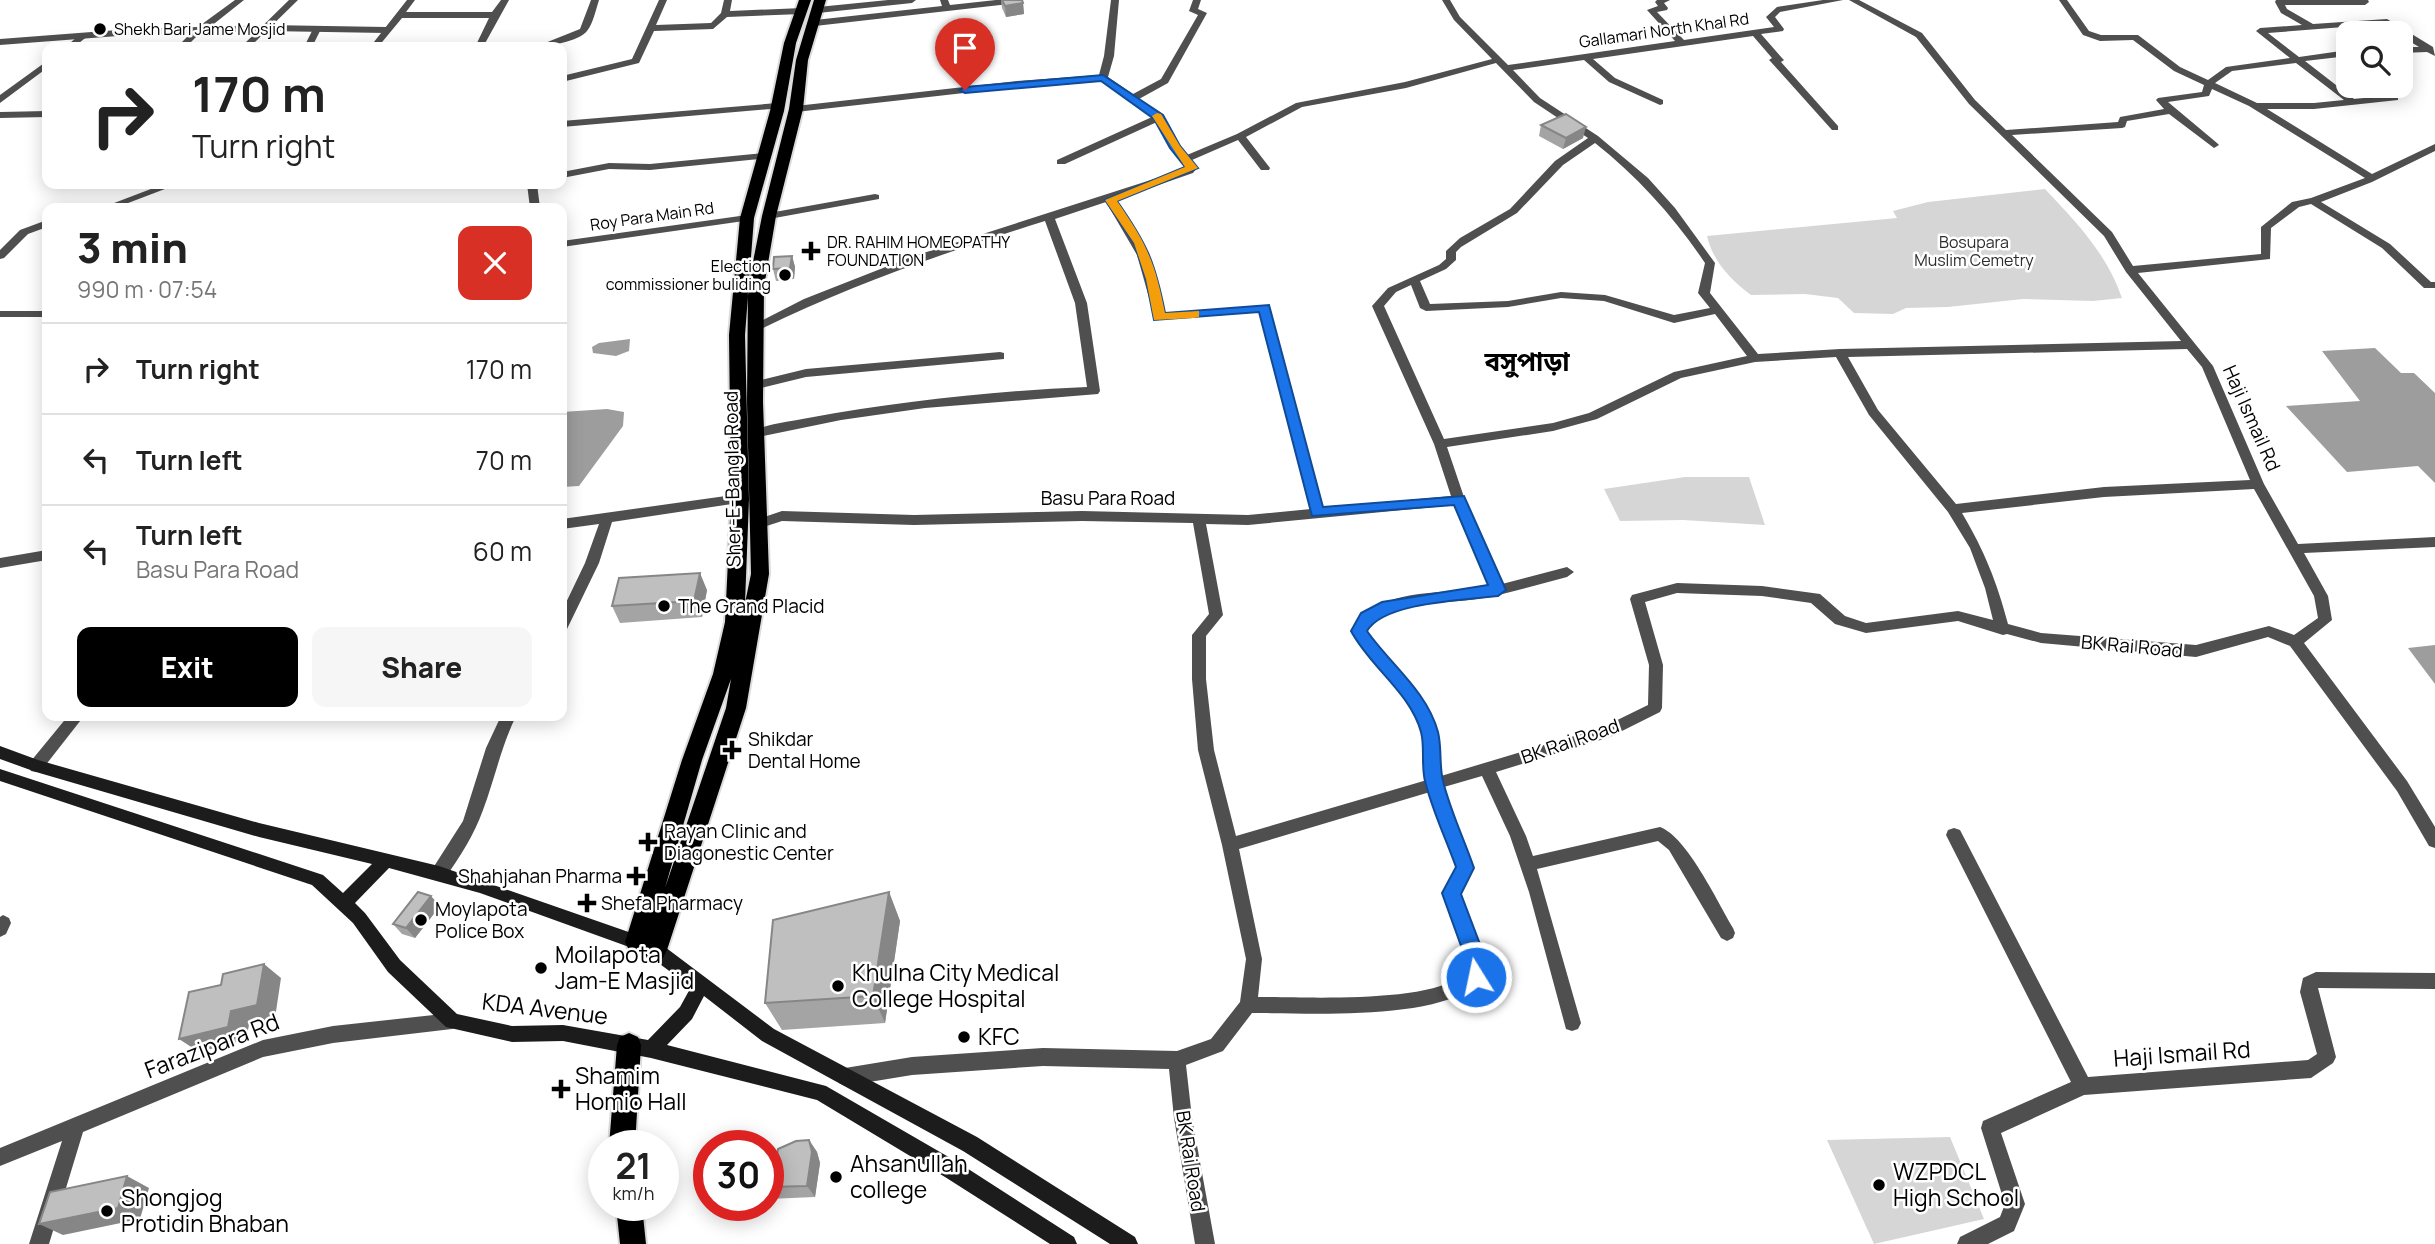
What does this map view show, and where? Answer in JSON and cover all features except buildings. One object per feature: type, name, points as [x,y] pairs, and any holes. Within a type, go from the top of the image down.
[{"type":"highway","name":"Sher-E-Bangla Road","points":[[637,942],[692,760],[723,674],[735,622],[740,499],[737,307],[747,218],[779,102],[790,43],[812,9]]},
{"type":"highway","name":"Sher-E-Bangla Road","points":[[654,950],[716,777],[736,708],[760,574],[755,402],[756,287],[769,216],[797,102],[812,9]]},
{"type":"highway","points":[[779,102],[797,102]]},
{"type":"highway","points":[[738,363],[756,361]]},
{"type":"highway","points":[[625,1130],[640,1047]]},
{"type":"highway","points":[[631,1221],[633,1244]]},
{"type":"main road","points":[[0,752],[36,766],[259,830],[439,873],[637,942],[654,950],[768,1035],[970,1144],[1128,1244]]},
{"type":"main road","name":"KDA Avenue","points":[[0,775],[317,880],[359,918],[394,966],[452,1021],[512,1034],[563,1032],[640,1047],[820,1092],[952,1170],[1067,1244]]},
{"type":"main road","points":[[343,904],[387,860]]},
{"type":"main road","points":[[640,1047],[686,1013],[701,984]]},
{"type":"street","points":[[186,42],[240,0]]},
{"type":"street","points":[[251,42],[294,0]]},
{"type":"street","points":[[378,42],[411,0]]},
{"type":"street","points":[[482,42],[505,0]]},
{"type":"street","points":[[558,42],[584,30],[595,0]]},
{"type":"street","points":[[567,78],[636,61],[663,0]]},
{"type":"street","points":[[651,28],[713,26],[725,14],[728,0]]},
{"type":"street","points":[[812,9],[912,0]]},
{"type":"street","points":[[725,14],[1019,0]]},
{"type":"street","points":[[1103,78],[1109,56],[1115,0]]},
{"type":"street","points":[[1131,99],[1165,81],[1203,13],[1193,11],[1197,0]]},
{"type":"street","points":[[1666,0],[1659,2],[1664,8],[1651,10],[1682,43]]},
{"type":"street","name":"Gallamari North Khal Rd","points":[[1508,68],[1780,29],[1770,17],[1777,10],[1839,0]]},
{"type":"street","name":"Haji Ismail Rd","points":[[1853,0],[1919,35],[1972,102],[2108,234],[2130,270],[2207,366],[2258,484],[2321,596],[2325,620],[2295,642]]},
{"type":"street","points":[[2063,0],[2086,33],[2100,38],[2134,37],[2177,69],[2254,106],[2372,178]]},
{"type":"street","points":[[1449,1],[1498,60],[1546,108],[1595,138],[1643,176],[1680,217],[1710,263],[1704,293],[1755,358]]},
{"type":"street","points":[[2312,26],[2284,11],[2279,2],[2365,2]]},
{"type":"street","points":[[398,16],[495,15]]},
{"type":"street","points":[[2350,100],[2260,31],[2384,21],[2433,50]]},
{"type":"street","points":[[0,41],[199,30],[386,30]]},
{"type":"street","points":[[310,42],[316,31]]},
{"type":"street","points":[[1755,33],[1779,60],[1774,60],[1835,128]]},
{"type":"street","points":[[76,42],[85,35]]},
{"type":"street","points":[[2413,50],[2433,50]]},
{"type":"street","points":[[2214,145],[2161,100],[2206,94],[2209,83],[2229,69],[2262,62],[2298,62],[2336,55]]},
{"type":"street","points":[[1587,57],[1612,80],[1660,102]]},
{"type":"street","points":[[1186,159],[1240,136],[1299,104],[1406,85],[1498,60]]},
{"type":"street","points":[[0,100],[42,68]]},
{"type":"street","points":[[755,327],[824,292],[930,253],[1110,200],[1192,168],[1175,148],[1159,117],[1103,78],[797,102]]},
{"type":"street","points":[[2254,106],[2314,106],[2350,100],[2395,99]]},
{"type":"street","points":[[567,123],[779,102]]},
{"type":"street","points":[[2005,133],[2122,125],[2123,119],[2171,111]]},
{"type":"street","points":[[0,116],[42,114]]},
{"type":"street","points":[[1061,162],[1159,117]]},
{"type":"street","points":[[1240,136],[1265,168]]},
{"type":"street","points":[[1498,590],[1459,500],[1440,444],[1378,306],[1382,296],[1442,269],[1458,244],[1471,234],[1504,219],[1524,203],[1559,163],[1595,138]]},
{"type":"street","points":[[2130,270],[2266,257],[2266,228],[2296,204],[2313,201],[2372,178],[2435,148]]},
{"type":"street","points":[[567,174],[609,166],[650,167],[765,156]]},
{"type":"street","points":[[120,203],[159,189]]},
{"type":"street","points":[[769,216],[875,197]]},
{"type":"street","points":[[1110,200],[1140,243],[1152,279],[1159,317],[1264,308],[1318,512]]},
{"type":"street","points":[[2313,201],[2386,246],[2428,286],[2435,285]]},
{"type":"street","points":[[758,433],[840,415],[908,405],[1024,393],[1094,391],[1081,303],[1049,217]]},
{"type":"street","name":"Roy Para Main Rd","points":[[567,243],[747,218]]},
{"type":"street","points":[[0,256],[24,232],[42,225]]},
{"type":"street","points":[[1414,280],[1426,308],[1508,304],[1561,295],[1605,298],[1674,319],[1717,310]]},
{"type":"street","points":[[0,314],[42,314]]},
{"type":"street","points":[[1440,444],[1553,427],[1592,416],[1678,374],[1755,358],[1840,353],[2188,345]]},
{"type":"street","points":[[1840,353],[1872,412],[1954,509],[1976,547],[1992,588],[2003,630]]},
{"type":"street","points":[[757,385],[806,373],[1000,356]]},
{"type":"street","points":[[1954,509],[2104,492],[2258,484]]},
{"type":"street","points":[[567,523],[740,499]]},
{"type":"street","name":"Basu Para Road","points":[[757,524],[782,516],[914,520],[1082,516],[1248,520],[1459,500]]},
{"type":"street","points":[[567,615],[592,563],[607,518]]},
{"type":"street","points":[[845,1077],[912,1066],[1043,1057],[1177,1060],[1217,1045],[1248,1005],[1254,958],[1206,750],[1199,679],[1199,635],[1216,615],[1199,519]]},
{"type":"street","points":[[2293,549],[2435,542]]},
{"type":"street","points":[[0,564],[42,556]]},
{"type":"street","points":[[1248,1005],[1402,1003],[1467,984],[1476,977],[1479,968],[1451,893],[1465,868],[1435,783],[1430,762],[1430,733],[1409,691],[1375,655],[1359,631],[1367,617],[1388,606],[1498,590],[1567,572]]},
{"type":"street","name":"BK Rai Road","points":[[1230,845],[1605,733],[1655,708],[1657,665],[1637,599],[1677,588],[1762,591],[1815,598],[1840,620],[1866,628],[1958,616],[2040,638],[2196,651],[2269,631],[2295,642]]},
{"type":"street","points":[[2295,642],[2402,786],[2435,841]]},
{"type":"street","points":[[36,766],[73,721]]},
{"type":"street","points":[[439,873],[476,807],[483,780],[507,721]]},
{"type":"street","points":[[1486,768],[1518,836],[1572,1023]]},
{"type":"street","points":[[1527,864],[1661,834],[1675,845],[1727,933]]},
{"type":"street","points":[[1954,835],[2083,1086]]},
{"type":"street","name":"Haji Ismail Rd","points":[[1973,1243],[2007,1224],[2015,1204],[1990,1128],[2083,1086],[2311,1069],[2327,1057],[2309,984],[2316,980],[2435,981]]},
{"type":"street","name":"Farazipara Rd","points":[[0,1157],[263,1049],[307,1036],[348,1035],[452,1021]]},
{"type":"street","name":"BK Rai Road","points":[[1177,1060],[1183,1118],[1205,1244]]},
{"type":"street","points":[[38,1244],[75,1128]]},
{"type":"green space","name":"Bosupara Muslim Cemetry","points":[[2045,189],[2099,253],[2122,298],[2093,301],[2023,299],[1948,307],[1906,308],[1893,314],[1854,313],[1838,298],[1805,294],[1751,295],[1724,270],[1707,236],[1897,218],[1893,211],[1928,202]]},
{"type":"green space","points":[[1685,477],[1749,477],[1765,525],[1683,520],[1620,521],[1604,489]]},
{"type":"green space","points":[[1950,1137],[1984,1219],[1874,1244],[1827,1140]]},
{"type":"shaded area","points":[[630,339],[629,351],[616,356],[593,353],[592,347],[599,343]]},
{"type":"shaded area","points":[[2375,348],[2401,373],[2414,373],[2435,393],[2435,483],[2418,466],[2347,472],[2286,406],[2360,401],[2322,351]]},
{"type":"shaded area","points":[[607,409],[624,412],[623,426],[579,486],[567,487],[567,412]]},
{"type":"shaded area","points":[[2435,645],[2435,684],[2408,648]]},
{"type":"slow traffic","points":[[1157,116],[1175,148],[1192,168],[1110,200],[1140,243],[1152,279],[1159,317],[1194,314]]},
{"type":"place","name":"Shekh Bari Jame Mosjid","points":[[100,29]]},
{"type":"place","name":"DR. RAHIM HOMEOPATHY FOUNDATION","points":[[811,251]]},
{"type":"place","name":"Election commissioner buliding","points":[[785,275]]},
{"type":"place","name":"The Grand Placid","points":[[664,606]]},
{"type":"place","name":"Shikdar Dental Home","points":[[732,750]]},
{"type":"place","name":"Rayan Clinic and Diagonestic Center","points":[[648,842]]},
{"type":"place","name":"Shahjahan Pharma","points":[[636,876]]},
{"type":"place","name":"Shefa Pharmacy","points":[[587,903]]},
{"type":"place","name":"Moylapota Police Box","points":[[421,920]]},
{"type":"place","name":"Moilapota Jam-E Masjid","points":[[541,968]]},
{"type":"place","name":"Khulna City Medical College Hospital","points":[[838,986]]},
{"type":"place","name":"KFC","points":[[964,1037]]},
{"type":"place","name":"Shamim Homio Hall","points":[[561,1089]]},
{"type":"place","name":"Ahsanullah college","points":[[836,1177]]},
{"type":"place","name":"WZPDCL High School","points":[[1879,1185]]},
{"type":"place","name":"Shongjog Protidin Bhaban","points":[[107,1211]]},
{"type":"district","name":"বসুপাড়া","points":[[1527,362]]},
{"type":"route","points":[[965,90],[1103,78],[1159,117],[1175,148],[1192,168],[1110,200],[1140,243],[1152,279],[1159,317],[1264,308],[1318,512],[1459,500],[1498,590],[1388,606],[1367,617],[1359,631],[1375,655],[1409,691],[1430,733],[1430,762],[1435,783],[1465,868],[1451,893],[1479,968],[1476,977]]}]
